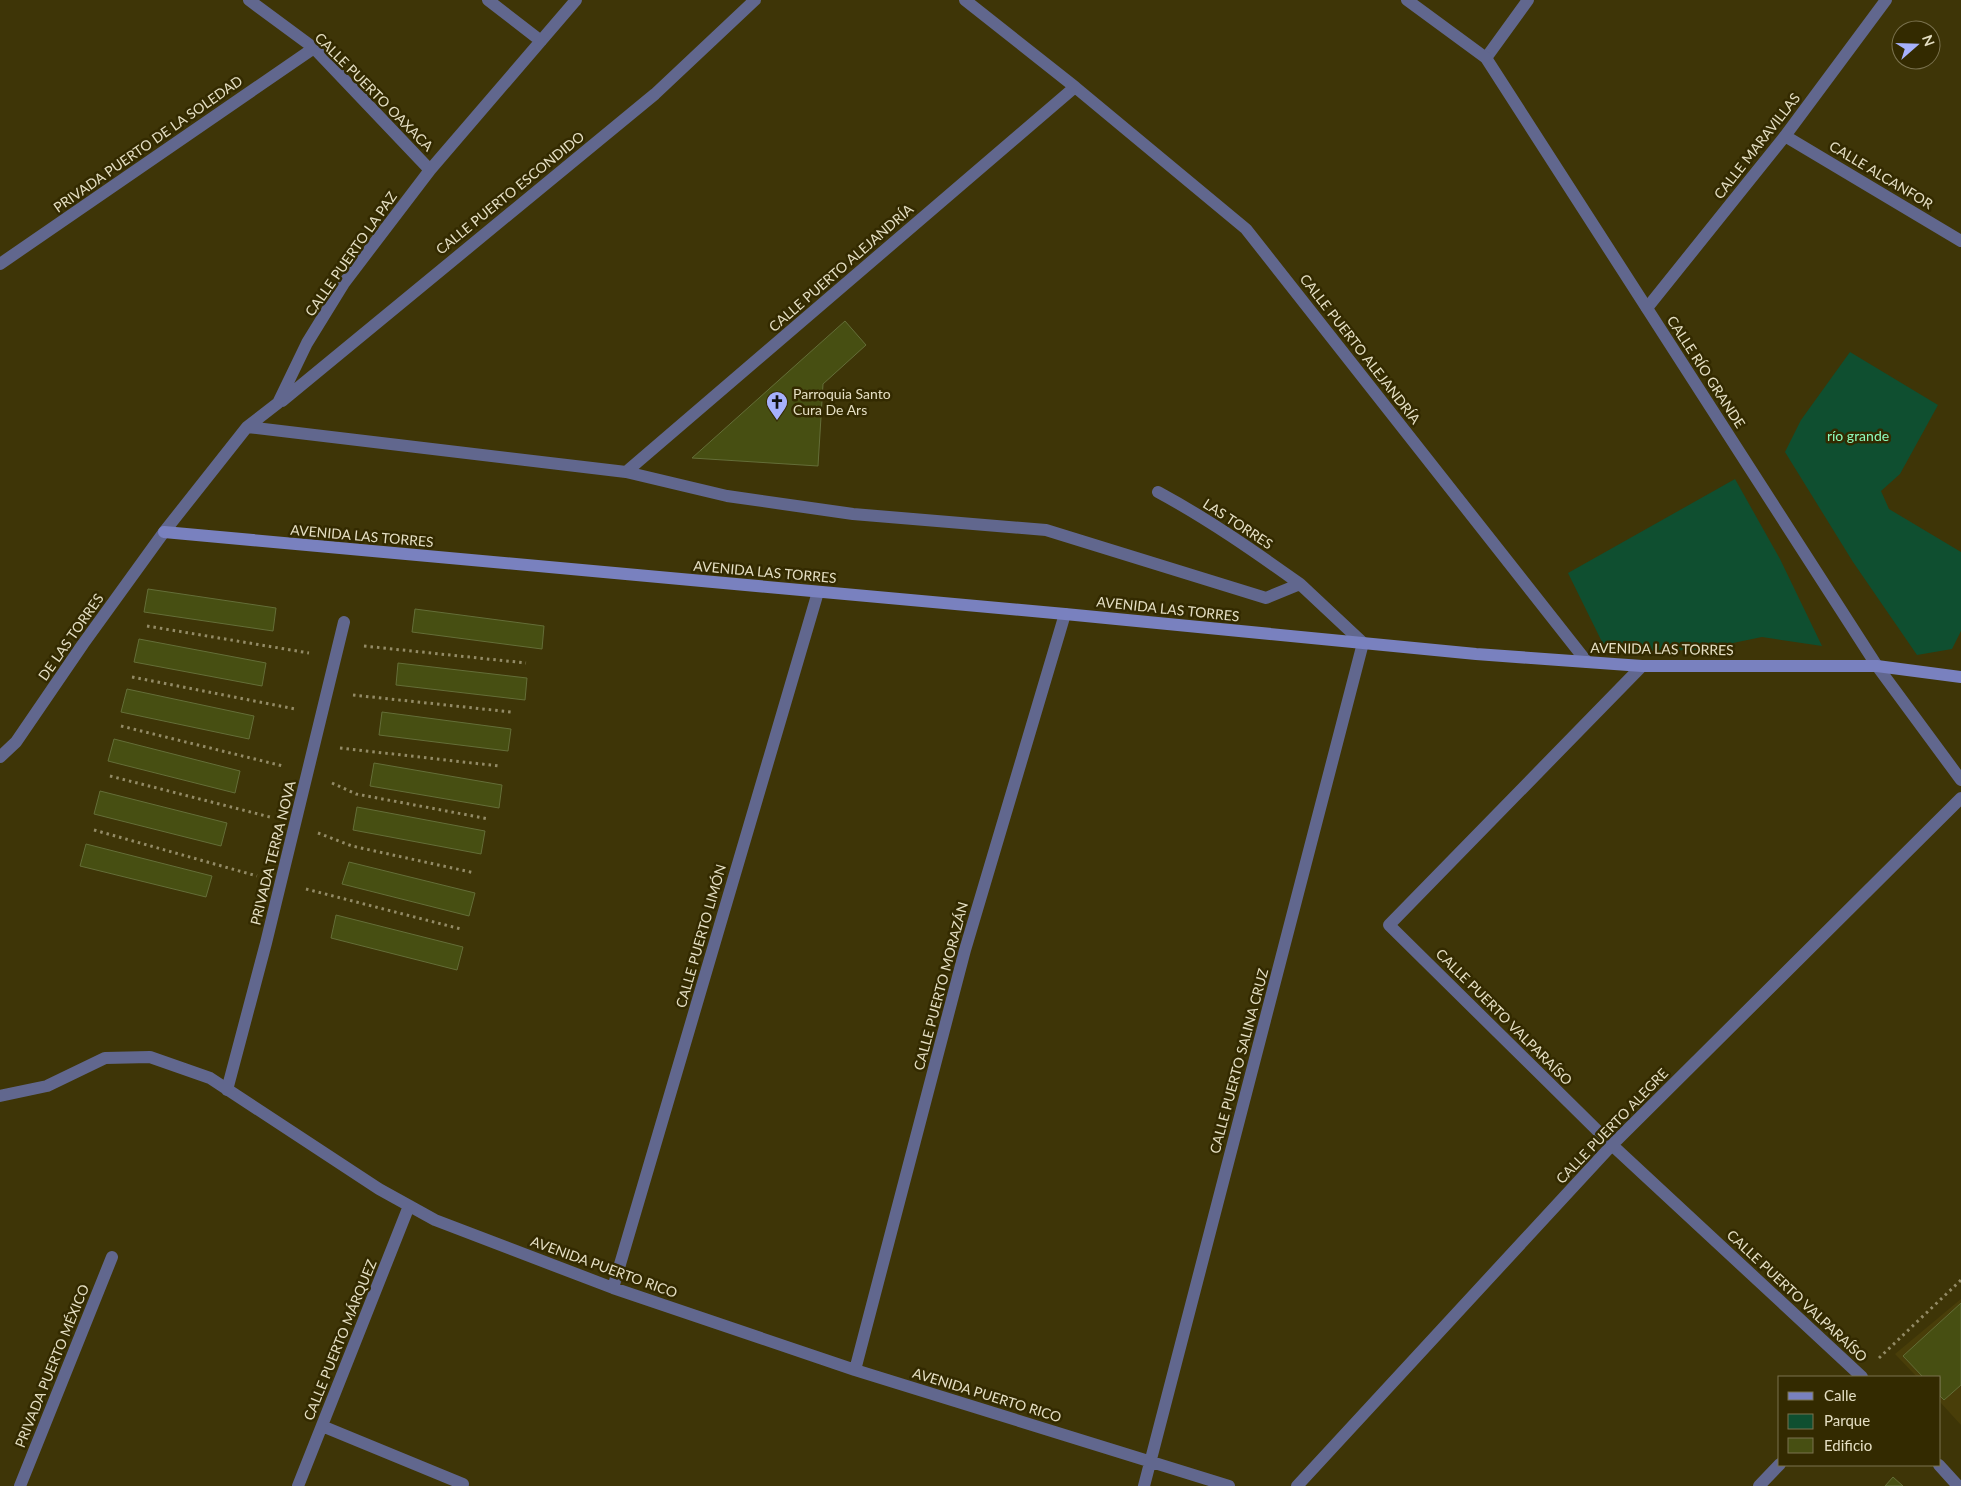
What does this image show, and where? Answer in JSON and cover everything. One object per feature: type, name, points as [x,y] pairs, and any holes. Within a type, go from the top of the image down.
[{"type":"main road","name":"AVENIDA LAS TORRES","points":[[164,532],[1587,662],[1642,666],[1877,666],[1961,677]]},
{"type":"street","name":"CALLE PUERTO OAXACA","points":[[249,0],[314,48],[430,170]]},
{"type":"street","points":[[488,0],[541,41]]},
{"type":"street","name":"CALLE PUERTO LA PAZ","points":[[164,532],[247,427],[278,403],[307,343],[344,283],[430,170],[576,0]]},
{"type":"street","name":"CALLE PUERTO ESCONDIDO","points":[[278,403],[655,94],[754,0]]},
{"type":"street","name":"CALLE PUERTO ALEJANDRÍA","points":[[965,0],[1075,87],[1246,229],[1587,662]]},
{"type":"street","name":"CALLE RÍO GRANDE","points":[[1407,0],[1486,58],[1877,666],[1961,780]]},
{"type":"street","points":[[1486,58],[1528,0]]},
{"type":"street","name":"CALLE MARAVILLAS","points":[[1647,308],[1785,136],[1886,0]]},
{"type":"street","name":"PRIVADA PUERTO DE LA SOLEDAD","points":[[0,264],[314,48]]},
{"type":"street","name":"CALLE PUERTO ALEJANDRÍA","points":[[626,472],[1075,87]]},
{"type":"street","name":"CALLE ALCANFOR","points":[[1785,136],[1961,241]]},
{"type":"street","name":"AVENIDA LAS TORRES","points":[[247,427],[626,472],[727,496],[853,514],[1046,530],[1266,598],[1300,584]]},
{"type":"street","name":"LAS TORRES","points":[[1158,492],[1241,542],[1300,584]]},
{"type":"street","name":"DE LAS TORRES","points":[[0,757],[16,742],[83,644],[164,532]]},
{"type":"street","points":[[1300,584],[1363,643]]},
{"type":"street","name":"CALLE PUERTO LIMÓN","points":[[613,1288],[818,592]]},
{"type":"street","name":"CALLE PUERTO MORAZÁN","points":[[855,1370],[965,950],[1065,614]]},
{"type":"street","name":"PRIVADA TERRA NOVA","points":[[227,1090],[266,943],[344,622]]},
{"type":"street","name":"CALLE PUERTO SALINA CRUZ","points":[[1144,1486],[1363,643]]},
{"type":"street","name":"CALLE PUERTO VALPARAÍSO","points":[[1642,666],[1389,925],[1612,1144],[1860,1376]]},
{"type":"street","name":"CALLE PUERTO ALEGRE","points":[[1297,1486],[1612,1144],[1961,798]]},
{"type":"street","name":"AVENIDA PUERTO RICO","points":[[0,1096],[47,1086],[106,1058],[150,1057],[210,1078],[379,1190],[435,1220],[613,1288],[855,1370],[1229,1486]]},
{"type":"street","name":"CALLE PUERTO MÁRQUEZ","points":[[298,1486],[409,1206]]},
{"type":"street","name":"PRIVADA PUERTO MÉXICO","points":[[20,1486],[112,1257]]},
{"type":"street","points":[[322,1426],[463,1484]]},
{"type":"street","points":[[1759,1486],[1778,1466]]},
{"type":"street","points":[[1940,1466],[1958,1486]]},
{"type":"path","points":[[147,626],[335,657]]},
{"type":"path","points":[[339,644],[526,663]]},
{"type":"path","points":[[132,677],[322,714]]},
{"type":"path","points":[[327,692],[511,712]]},
{"type":"path","points":[[314,745],[499,766]]},
{"type":"path","points":[[1862,1376],[1961,1280]]},
{"type":"shaded area","points":[[1961,1299],[1961,1425],[1941,1403],[1941,1376],[1916,1376],[1895,1354]]},
{"type":"green space","name":"río grande","points":[[1850,352],[1938,405],[1900,474],[1881,491],[1889,509],[1961,552],[1961,631],[1952,649],[1917,655],[1853,562],[1785,452],[1801,420]]},
{"type":"green space","points":[[1735,479],[1780,559],[1822,646],[1762,637],[1699,650],[1641,651],[1604,646],[1568,573]]},
{"type":"building","name":"Parroquia Santo Cura De Ars","points":[[845,321],[866,345],[823,384],[818,466],[692,458]]},
{"type":"building","points":[[148,589],[276,608],[273,631],[144,612]]},
{"type":"building","points":[[415,609],[544,626],[542,649],[412,632]]},
{"type":"building","points":[[139,639],[266,663],[262,686],[134,662]]},
{"type":"building","points":[[398,663],[527,678],[525,700],[396,685]]},
{"type":"building","points":[[127,689],[254,716],[249,739],[121,712]]},
{"type":"building","points":[[382,712],[511,729],[508,751],[379,735]]},
{"type":"building","points":[[114,739],[240,771],[235,793],[108,761]]},
{"type":"building","points":[[374,763],[502,785],[499,808],[370,786]]},
{"type":"building","points":[[100,791],[227,823],[221,846],[94,814]]},
{"type":"building","points":[[357,807],[485,831],[481,854],[353,830]]},
{"type":"building","points":[[86,844],[212,876],[206,897],[80,866]]},
{"type":"building","points":[[349,862],[475,893],[469,916],[342,884]]},
{"type":"building","points":[[336,915],[463,947],[457,970],[331,938]]},
{"type":"building","points":[[1961,1303],[1961,1385],[1944,1400],[1941,1397],[1941,1376],[1922,1376],[1903,1356]]},
{"type":"building","points":[[1893,1477],[1903,1486],[1885,1486]]},
{"type":"place","name":"Parroquia Santo Cura De Ars","points":[[777,421]]}]
